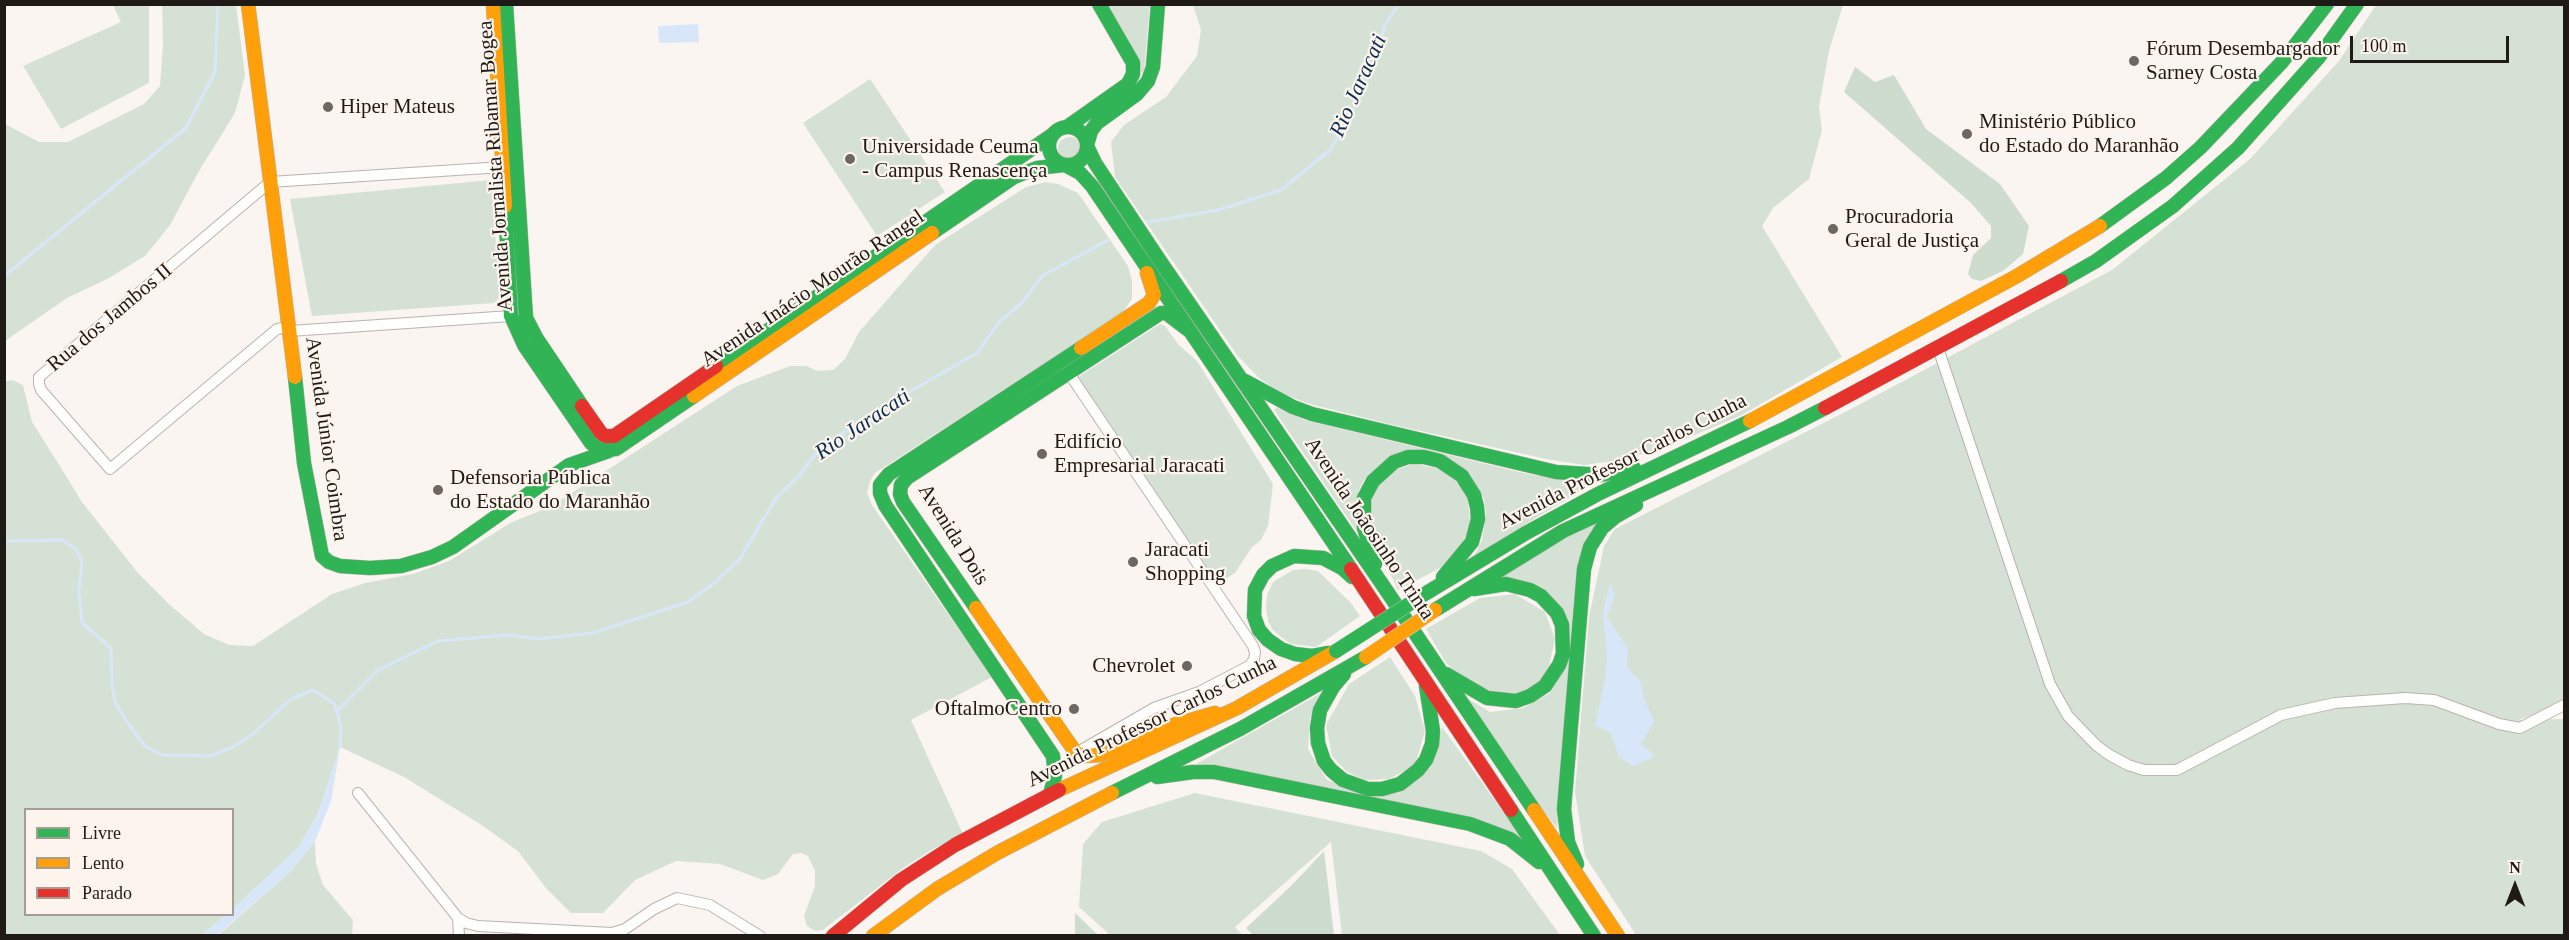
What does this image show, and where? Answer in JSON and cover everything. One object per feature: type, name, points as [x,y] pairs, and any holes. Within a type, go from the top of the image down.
[{"type":"main road","name":"Avenida Júnior Coimbra","points":[[248,4],[290,331],[304,463],[314,525],[322,556],[333,565],[370,568],[394,567],[443,553],[569,465],[613,450]]},
{"type":"main road","name":"Avenida Jornalista Ribamar Bogea","points":[[493,4],[511,316],[524,345],[591,444],[600,450],[613,450]]},
{"type":"main road","name":"Avenida Jornalista Ribamar Bogea","points":[[506,4],[526,318],[537,339],[601,433],[614,436]]},
{"type":"main road","points":[[1099,4],[1133,63],[1134,74],[1128,84],[1052,135],[1050,151],[1055,160],[1065,165],[1073,165],[1080,161],[1091,131],[1097,123],[1137,94],[1148,81],[1153,67],[1158,4]]},
{"type":"main road","name":"Avenida Professor Carlos Cunha","points":[[833,936],[902,880],[955,845],[1050,794],[1237,708],[1284,683],[1526,532],[1870,358],[2017,276],[2109,220],[2166,178],[2201,147],[2282,62],[2327,4]]},
{"type":"main road","points":[[2339,32],[2343,15],[2350,4]]},
{"type":"main road","name":"Avenida Professor Carlos Cunha","points":[[873,936],[937,889],[997,853],[1240,729],[1361,659],[1510,561],[1563,531],[1788,427],[2096,261],[2173,206],[2238,148],[2297,83],[2339,32],[2358,4]]},
{"type":"main road","points":[[1067,127],[1079,131],[1087,145]]},
{"type":"main road","name":"Avenida Inácio Mourão Rangel","points":[[614,436],[1052,135]]},
{"type":"main road","name":"Avenida Joãosinho Trinta","points":[[1087,145],[1095,163],[1618,936]]},
{"type":"main road","name":"Avenida Inácio Mourão Rangel","points":[[613,450],[1014,177],[1037,168],[1065,165]]},
{"type":"main road","name":"Avenida Joãosinho Trinta","points":[[1065,165],[1086,178],[1144,262],[1423,675],[1594,936]]},
{"type":"main road","name":"Avenida Dois","points":[[1050,794],[1055,776],[1053,756],[885,505],[880,493],[881,481],[1149,303],[1153,291],[1144,262]]},
{"type":"main road","name":"Avenida Dois","points":[[1076,753],[903,502],[900,494],[901,485],[907,478],[1161,313],[1166,313],[1191,332]]},
{"type":"main road","points":[[1240,377],[1272,397],[1312,414],[1556,472],[1616,474],[1681,455]]},
{"type":"main road","points":[[1382,584],[1364,528],[1362,515],[1364,498],[1373,481],[1394,462],[1408,457],[1424,457],[1440,461],[1462,476],[1474,495],[1478,519],[1472,542],[1432,589]]},
{"type":"main road","points":[[1588,891],[1568,842],[1564,809],[1586,558],[1595,538],[1615,517],[1701,468]]},
{"type":"main road","points":[[1336,651],[1312,656],[1295,654],[1281,649],[1268,640],[1256,623],[1253,607],[1255,590],[1263,575],[1276,563],[1294,556],[1323,558],[1342,568],[1374,602]]},
{"type":"main road","points":[[1437,666],[1456,681],[1487,698],[1516,701],[1530,696],[1549,681],[1559,665],[1563,647],[1562,625],[1557,613],[1541,596],[1524,588],[1506,584],[1482,586],[1438,609]]},
{"type":"main road","points":[[954,609],[969,599]]},
{"type":"main road","points":[[1361,659],[1340,678],[1324,700],[1317,720],[1317,735],[1320,750],[1330,770],[1342,780],[1368,789],[1382,789],[1400,784],[1418,770],[1429,754],[1433,726],[1423,675]]},
{"type":"main road","points":[[1076,753],[1092,756],[1118,748],[1181,722],[1237,708]]},
{"type":"main road","points":[[1103,768],[1118,748]]},
{"type":"main road","points":[[1131,784],[1170,774],[1214,772],[1470,824],[1510,839],[1533,856],[1562,886]]},
{"type":"street","points":[[270,182],[503,168]]},
{"type":"street","name":"Rua dos Jambos II","points":[[270,182],[39,377],[39,384],[41,390],[110,469],[274,330],[283,328],[290,331]]},
{"type":"street","points":[[290,331],[511,316]]},
{"type":"street","points":[[1938,348],[2050,684],[2068,716],[2108,754],[2128,765],[2144,770],[2178,770],[2281,715],[2335,703],[2405,698],[2434,700],[2499,724],[2520,728],[2565,705]]},
{"type":"street","points":[[1068,372],[1255,649],[1254,660],[1249,666],[1199,692],[1154,708],[1076,753]]},
{"type":"street","points":[[358,793],[458,918],[478,926],[612,933],[625,929],[676,898],[710,905],[760,936]]},
{"type":"street","points":[[458,918],[459,936]]},
{"type":"shaded area","points":[[113,5],[149,5],[149,83],[61,129],[23,66],[121,22]]},
{"type":"shaded area","points":[[162,5],[236,5],[245,75],[235,113],[199,171],[170,225],[145,256],[109,278],[67,298],[5,341],[5,124],[39,142],[68,142],[144,104],[160,86],[163,44]]},
{"type":"shaded area","points":[[1105,5],[1150,5],[1144,73],[1140,72],[1139,61]]},
{"type":"shaded area","points":[[1193,5],[1843,5],[1829,51],[1819,107],[1822,130],[1809,179],[1773,208],[1762,226],[1842,357],[1742,415],[1669,446],[1622,460],[1584,465],[1546,459],[1385,423],[1310,404],[1280,393],[1258,377],[1237,355],[1115,177],[1111,142],[1124,125],[1166,97],[1197,56],[1201,30]]},
{"type":"shaded area","points":[[2376,5],[2564,5],[2564,704],[2519,720],[2564,719],[2564,935],[1636,935],[1585,856],[1575,792],[1589,617],[1604,546],[1615,529],[1849,410],[2112,270],[2250,159],[2339,61]]},
{"type":"shaded area","points":[[870,79],[945,192],[877,236],[803,123]]},
{"type":"shaded area","points":[[1065,137],[1075,137],[1082,144],[1082,154],[1075,161],[1065,161],[1058,154],[1058,144]]},
{"type":"shaded area","points":[[491,180],[500,297],[494,303],[312,316],[290,199]]},
{"type":"shaded area","points":[[1046,182],[1058,184],[1078,193],[1128,266],[1132,281],[1132,299],[1122,313],[875,473],[867,493],[872,505],[992,677],[911,720],[963,834],[903,868],[823,930],[815,931],[807,926],[804,916],[815,886],[815,871],[808,856],[801,853],[793,854],[778,874],[763,880],[720,864],[676,861],[635,880],[603,913],[571,913],[546,888],[518,851],[480,824],[404,777],[340,747],[318,813],[299,847],[234,908],[234,808],[24,808],[24,916],[225,916],[201,935],[5,935],[4,382],[12,380],[23,385],[32,422],[82,502],[138,573],[204,634],[229,645],[253,646],[332,594],[365,583],[413,574],[449,561],[512,522],[550,507],[737,386],[790,366],[806,366],[818,371],[833,370],[845,359],[859,332],[935,245],[1026,187]]},
{"type":"shaded area","points":[[1160,324],[1165,326],[1178,344],[1197,361],[1273,484],[1268,526],[1261,540],[1252,547],[1235,573],[1227,578],[1213,577],[1078,377]]},
{"type":"shaded area","points":[[1277,407],[1304,420],[1532,475],[1595,482],[1474,556],[1482,540],[1486,514],[1484,499],[1470,474],[1449,460],[1382,463],[1364,480],[1358,492],[1355,516],[1358,533],[1274,410]]},
{"type":"shaded area","points":[[1414,464],[1440,469],[1460,485],[1467,495],[1470,521],[1460,548],[1444,566],[1398,590],[1375,542],[1368,521],[1373,492],[1391,471]]},
{"type":"shaded area","points":[[1596,520],[1596,527],[1581,553],[1574,596],[1557,828],[1528,792],[1465,697],[1490,712],[1523,708],[1549,694],[1562,673],[1565,617],[1503,578],[1526,559]]},
{"type":"shaded area","points":[[1293,570],[1318,571],[1350,602],[1360,616],[1316,647],[1291,644],[1281,637],[1272,629],[1266,608],[1267,595],[1273,582]]},
{"type":"shaded area","points":[[1515,594],[1545,612],[1555,639],[1548,671],[1530,691],[1498,696],[1470,686],[1446,663],[1426,629],[1480,598]]},
{"type":"shaded area","points":[[1390,657],[1415,696],[1425,731],[1415,765],[1389,779],[1365,780],[1347,772],[1332,756],[1326,725],[1349,684]]},
{"type":"shaded area","points":[[1323,692],[1310,718],[1308,749],[1327,780],[1380,796],[1401,792],[1432,766],[1442,727],[1529,848],[1295,783],[1196,764]]},
{"type":"shaded area","points":[[1195,793],[1481,851],[1512,869],[1560,935],[1342,935],[1331,842],[1235,927],[1242,935],[1110,935],[1079,907],[1083,844],[1102,822]]},
{"type":"shaded area","points":[[315,841],[316,864],[323,885],[353,920],[352,935],[217,936],[290,872]]},
{"type":"green space","points":[[1855,67],[1875,82],[1894,75],[1926,129],[2000,184],[2029,226],[2023,254],[2003,271],[1981,281],[1972,279],[1968,274],[1973,255],[1991,238],[1991,226],[1971,203],[1844,92]]},
{"type":"green space","points":[[1324,851],[1334,935],[1253,935],[1246,928]]},
{"type":"green space","points":[[1075,913],[1098,935],[1075,935]]},
{"type":"water","points":[[698,24],[699,42],[659,43],[658,26]]},
{"type":"water","points":[[1610,583],[1615,595],[1607,617],[1628,649],[1627,668],[1640,680],[1644,699],[1654,721],[1641,744],[1655,756],[1634,766],[1619,757],[1610,732],[1595,726],[1605,680],[1607,658],[1603,612]]},
{"type":"water","points":[[340,747],[331,801],[315,841],[290,872],[217,935],[201,935],[225,916],[234,916],[234,908],[299,847],[318,813]]},
{"type":"waterway","points":[[4,276],[186,128],[215,72],[218,4]]},
{"type":"waterway","name":"Rio Jaracati","points":[[1148,222],[1218,210],[1281,190],[1330,150],[1352,113],[1375,62],[1385,25],[1399,4]]},
{"type":"waterway","name":"Rio Jaracati","points":[[340,747],[341,729],[337,711],[378,670],[438,641],[508,635],[537,639],[593,633],[688,602],[713,584],[740,559],[776,498],[798,477],[821,447],[890,403],[977,353],[1000,321],[1022,303],[1042,276],[1108,240]]},
{"type":"waterway","points":[[4,541],[62,540],[76,549],[82,562],[79,591],[82,623],[111,648],[115,702],[145,746],[163,755],[211,756],[235,746],[254,733],[291,699],[313,690],[335,704],[336,711]]},
{"type":"traffic: fast","points":[[506,4],[526,318],[537,339],[582,406]]},
{"type":"traffic: fast","points":[[1067,127],[1128,84],[1133,74],[1133,63],[1099,4]]},
{"type":"traffic: fast","points":[[1087,145],[1091,131],[1097,123],[1137,94],[1148,81],[1153,67],[1158,4]]},
{"type":"traffic: fast","points":[[2100,226],[2166,178],[2201,147],[2282,62],[2327,4]]},
{"type":"traffic: fast","points":[[2061,281],[2096,261],[2173,206],[2238,148],[2319,57],[2357,4]]},
{"type":"traffic: fast","points":[[1068,127],[1081,133],[1087,146],[1081,159],[1068,165],[1055,159],[1049,146],[1055,133],[1068,127]]},
{"type":"traffic: fast","points":[[716,366],[1052,135]]},
{"type":"traffic: fast","points":[[1087,146],[1095,163],[1160,261],[1534,810]]},
{"type":"traffic: fast","points":[[932,233],[1014,177],[1037,168],[1064,165]]},
{"type":"traffic: fast","points":[[1065,165],[1080,173],[1092,186],[1351,569]]},
{"type":"traffic: fast","points":[[505,206],[511,316],[524,345],[591,443],[600,450],[616,449],[694,396]]},
{"type":"traffic: fast","points":[[976,608],[903,502],[900,494],[901,485],[907,478],[1161,313],[1166,313],[1187,329]]},
{"type":"traffic: fast","points":[[1050,794],[1055,776],[1053,756],[885,505],[880,493],[880,485],[889,474],[1081,348]]},
{"type":"traffic: fast","points":[[295,377],[304,463],[322,556],[329,562],[340,566],[370,568],[401,566],[432,557],[453,547],[569,465],[609,451]]},
{"type":"traffic: fast","points":[[1245,381],[1293,407],[1312,414],[1556,472],[1601,475],[1634,468]]},
{"type":"traffic: fast","points":[[1435,610],[1563,531],[1825,408]]},
{"type":"traffic: fast","points":[[1428,592],[1526,533],[1598,494],[1750,421]]},
{"type":"traffic: fast","points":[[1375,564],[1364,528],[1364,498],[1373,481],[1394,462],[1408,457],[1424,457],[1440,461],[1462,476],[1474,495],[1477,507],[1478,519],[1472,542],[1443,577]]},
{"type":"traffic: fast","points":[[1577,864],[1568,842],[1564,809],[1584,569],[1590,547],[1602,528],[1615,517],[1636,505]]},
{"type":"traffic: fast","points":[[1328,653],[1312,656],[1295,654],[1281,649],[1268,640],[1259,630],[1254,616],[1255,590],[1263,575],[1272,566],[1294,556],[1323,558],[1342,568],[1352,577]]},
{"type":"traffic: fast","points":[[1446,674],[1487,698],[1516,701],[1530,696],[1545,686],[1559,665],[1563,654],[1562,625],[1557,613],[1541,596],[1530,590],[1506,584],[1474,589]]},
{"type":"traffic: fast","points":[[1336,651],[1428,592]]},
{"type":"traffic: fast","points":[[1112,793],[1240,729],[1366,657]]},
{"type":"traffic: fast","points":[[1344,674],[1333,687],[1320,710],[1317,728],[1318,743],[1324,761],[1331,770],[1343,780],[1368,789],[1382,789],[1400,784],[1418,770],[1426,760],[1432,744],[1433,731],[1426,686]]},
{"type":"traffic: fast","points":[[1157,777],[1193,772],[1214,772],[1470,824],[1510,839],[1539,862]]},
{"type":"traffic: fast","points":[[1511,810],[1594,936]]},
{"type":"traffic: slow","points":[[248,4],[295,377]]},
{"type":"traffic: slow","points":[[493,4],[505,206]]},
{"type":"traffic: slow","points":[[1750,421],[2017,276],[2100,226]]},
{"type":"traffic: slow","points":[[694,396],[932,233]]},
{"type":"traffic: slow","points":[[1081,348],[1149,303],[1154,295],[1147,273]]},
{"type":"traffic: slow","points":[[976,608],[1076,753],[1083,756],[1100,755],[1170,726],[1215,713]]},
{"type":"traffic: slow","points":[[1366,657],[1435,610]]},
{"type":"traffic: slow","points":[[1059,790],[1237,708],[1336,651]]},
{"type":"traffic: slow","points":[[873,936],[937,889],[997,853],[1112,793]]},
{"type":"traffic: slow","points":[[1534,810],[1618,936]]},
{"type":"traffic: jam","points":[[1825,408],[2061,281]]},
{"type":"traffic: jam","points":[[582,406],[601,433],[605,436],[614,436],[716,366]]},
{"type":"traffic: jam","points":[[1351,569],[1511,810]]},
{"type":"traffic: jam","points":[[833,936],[901,880],[955,845],[1059,790]]},
{"type":"place","name":"Fórum Desembargador Sarney Costa","points":[[2134,61]]},
{"type":"place","name":"Hiper Mateus","points":[[328,107]]},
{"type":"place","name":"Ministério Público do Estado do Maranhão","points":[[1967,134]]},
{"type":"place","name":"Universidade Ceuma - Campus Renascença","points":[[850,159]]},
{"type":"place","name":"Procuradoria Geral de Justiça","points":[[1833,229]]},
{"type":"place","name":"Edifício Empresarial Jaracati","points":[[1042,454]]},
{"type":"place","name":"Defensoria Pública do Estado do Maranhão","points":[[438,490]]},
{"type":"place","name":"Jaracati Shopping","points":[[1133,562]]},
{"type":"place","name":"Chevrolet","points":[[1187,666]]},
{"type":"place","name":"OftalmoCentro","points":[[1074,709]]}]
